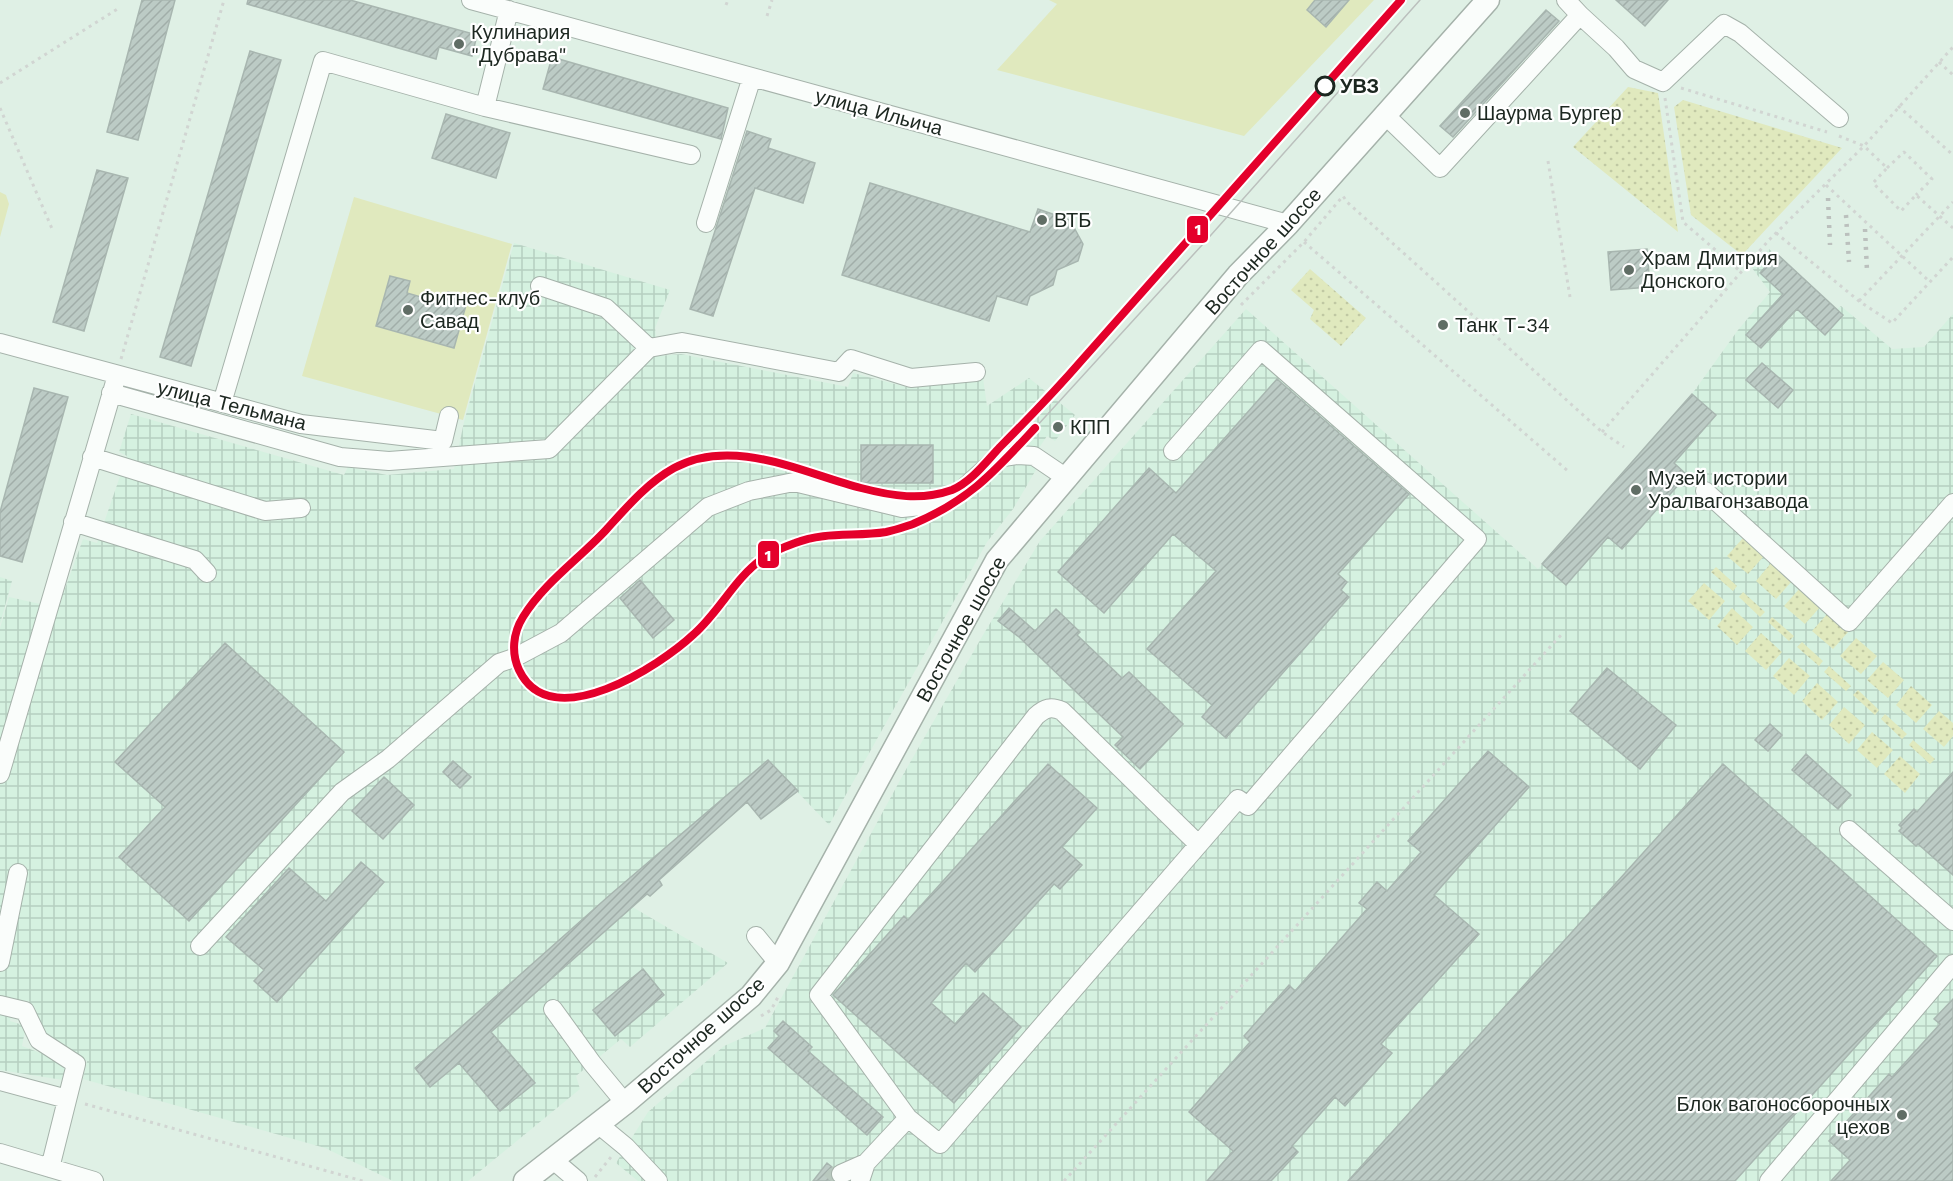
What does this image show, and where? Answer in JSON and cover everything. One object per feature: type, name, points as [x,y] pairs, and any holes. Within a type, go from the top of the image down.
[{"type":"main road","name":"Восточное шоссе","points":[[525,1181],[625,1103],[750,996],[778,963],[997,560],[1068,479],[1238,275],[1288,224],[1488,0]]},
{"type":"street","name":"улица Ильича","points":[[471,0],[1288,224]]},
{"type":"street","points":[[485,106],[510,10]]},
{"type":"street","points":[[1384,114],[1442,171],[1576,11],[1616,48],[1634,69],[1663,82],[1724,24],[1740,33],[1839,118]]},
{"type":"street","points":[[222,403],[323,61],[485,106],[691,155]]},
{"type":"street","points":[[706,223],[752,77]]},
{"type":"street","points":[[540,286],[606,308],[649,348]]},
{"type":"street","points":[[111,393],[340,457],[389,460],[549,449],[649,348],[682,342],[839,372],[851,359],[911,378],[976,372]]},
{"type":"street","name":"улица Тельмана","points":[[0,343],[301,424],[443,441],[449,416]]},
{"type":"street","points":[[1173,451],[1261,350],[1477,538],[1248,806],[1238,799],[940,1144],[908,1118],[819,995],[1042,710],[1050,707],[1062,711],[1198,844]]},
{"type":"street","points":[[0,774],[117,374]]},
{"type":"street","points":[[200,946],[342,792],[388,759],[499,663],[514,658],[561,633],[708,507],[749,491],[794,482],[902,508],[930,505],[952,499],[997,458],[1018,455],[1034,456],[1068,479]]},
{"type":"street","points":[[92,457],[265,511],[301,508]]},
{"type":"street","points":[[1705,491],[1849,622],[1953,503]]},
{"type":"street","points":[[73,522],[195,560],[207,573]]},
{"type":"street","points":[[1849,830],[1953,921]]},
{"type":"street","points":[[0,962],[18,873]]},
{"type":"street","points":[[756,936],[778,963]]},
{"type":"street","points":[[1769,1181],[1953,964]]},
{"type":"street","points":[[0,1005],[25,1011],[39,1040],[76,1064],[50,1168]]},
{"type":"street","points":[[553,1009],[592,1063],[625,1103]]},
{"type":"street","points":[[0,1081],[68,1099]]},
{"type":"street","points":[[841,1174],[866,1163],[908,1118]]},
{"type":"street","points":[[598,1124],[626,1147],[658,1181]]},
{"type":"street","points":[[0,1153],[94,1181]]},
{"type":"street","points":[[552,1159],[578,1181]]},
{"type":"street","points":[[860,1181],[866,1163]]},
{"type":"path","points":[[117,374],[224,0]]},
{"type":"path","points":[[726,5],[728,0]]},
{"type":"path","points":[[767,16],[772,0]]},
{"type":"path","points":[[0,83],[119,8]]},
{"type":"path","points":[[1602,432],[1776,233],[1864,146],[1953,47]]},
{"type":"path","points":[[1939,62],[1953,75]]},
{"type":"path","points":[[1741,272],[1683,222],[1663,82],[1831,133],[1864,146],[1887,168]]},
{"type":"path","points":[[1898,106],[1953,155]]},
{"type":"path","points":[[0,108],[53,231]]},
{"type":"path","points":[[1904,152],[1932,179],[1901,211],[1873,183],[1887,168],[1904,152]]},
{"type":"path","points":[[1548,160],[1570,297]]},
{"type":"path","points":[[1826,185],[1930,282]]},
{"type":"path","points":[[1916,195],[1953,228]]},
{"type":"path","points":[[1256,291],[1304,242],[1343,196],[1355,210],[1602,432],[1624,447]]},
{"type":"path","points":[[1859,301],[1953,202]]},
{"type":"path","points":[[1776,233],[1859,301],[1892,323],[1953,257]]},
{"type":"path","points":[[1304,242],[1568,471]]},
{"type":"path","points":[[1064,1181],[1562,634]]},
{"type":"path","points":[[68,1099],[363,1181]]},
{"type":"shaded area","points":[[514,243],[670,290],[655,328],[658,356],[681,354],[848,387],[853,373],[906,387],[983,378],[987,406],[1029,378],[1075,415],[1055,441],[1047,436],[1029,463],[1037,468],[1013,509],[987,542],[829,825],[768,761],[612,895],[728,963],[630,1047],[621,1039],[576,1076],[580,1089],[468,1181],[393,1181],[325,1148],[83,1079],[87,1061],[65,1051],[43,1035],[29,1001],[14,1000],[10,1021],[26,1026],[22,1046],[67,1063],[63,1080],[0,1070],[0,628],[9,597],[58,608],[83,539],[97,543],[127,456],[119,452],[131,414],[344,475],[348,467],[387,475],[454,469],[464,422]]},
{"type":"shaded area","points":[[1769,249],[1836,310],[1841,306],[1892,349],[1924,347],[1953,314],[1953,1181],[638,1181],[616,1163],[648,1112],[724,1046],[765,1028],[904,773],[1040,541],[1246,309],[1538,569],[1692,394],[1738,330],[1770,292],[1752,268]]},
{"type":"shaded area","points":[[0,577],[12,581],[0,624]]},
{"type":"green space","points":[[1049,0],[1374,0],[1244,136],[997,70],[1057,4]]},
{"type":"green space","points":[[1628,87],[1658,93],[1678,232],[1573,147]]},
{"type":"green space","points":[[1683,100],[1842,148],[1742,255],[1691,215],[1674,107]]},
{"type":"green space","points":[[0,192],[6,195],[9,204],[0,237]]},
{"type":"green space","name":"Фитнес-клуб Савад","points":[[354,197],[512,244],[463,420],[302,376]]},
{"type":"green space","points":[[1310,269],[1366,318],[1341,346],[1310,319],[1314,310],[1291,290]]},
{"type":"green space","points":[[1743,538],[1764,556],[1748,574],[1727,556]]},
{"type":"green space","points":[[1771,563],[1792,581],[1776,599],[1756,581]]},
{"type":"green space","points":[[1716,567],[1737,586],[1733,591],[1711,572]]},
{"type":"green space","points":[[1704,583],[1725,601],[1709,620],[1688,601]]},
{"type":"green space","points":[[1800,588],[1821,606],[1805,624],[1784,606]]},
{"type":"green space","points":[[1743,592],[1765,612],[1760,617],[1739,597]]},
{"type":"green space","points":[[1732,608],[1753,627],[1737,645],[1717,626]]},
{"type":"green space","points":[[1828,613],[1849,631],[1833,649],[1812,631]]},
{"type":"green space","points":[[1772,617],[1794,636],[1789,641],[1768,622]]},
{"type":"green space","points":[[1761,633],[1782,652],[1766,670],[1745,651]]},
{"type":"green space","points":[[1856,638],[1877,656],[1861,674],[1840,656]]},
{"type":"green space","points":[[1802,642],[1823,661],[1819,666],[1797,647]]},
{"type":"green space","points":[[1789,658],[1810,676],[1794,695],[1773,676]]},
{"type":"green space","points":[[1883,662],[1904,680],[1888,698],[1867,680]]},
{"type":"green space","points":[[1829,666],[1851,686],[1846,691],[1824,672]]},
{"type":"green space","points":[[1817,683],[1838,702],[1822,720],[1802,701]]},
{"type":"green space","points":[[1911,686],[1932,705],[1916,723],[1896,705]]},
{"type":"green space","points":[[1858,690],[1879,710],[1875,715],[1853,695]]},
{"type":"green space","points":[[1844,707],[1865,725],[1849,744],[1829,725]]},
{"type":"green space","points":[[1939,711],[1953,723],[1953,736],[1944,747],[1923,729]]},
{"type":"green space","points":[[1885,714],[1907,734],[1902,739],[1881,719]]},
{"type":"green space","points":[[1872,732],[1893,750],[1877,768],[1857,750]]},
{"type":"green space","points":[[1913,740],[1935,759],[1930,764],[1909,745]]},
{"type":"green space","points":[[1900,756],[1920,774],[1905,793],[1884,774]]},
{"type":"building","points":[[142,0],[175,0],[138,140],[107,132]]},
{"type":"building","points":[[248,0],[350,0],[477,35],[472,56],[439,47],[436,59],[247,4]]},
{"type":"building","points":[[1315,0],[1349,0],[1326,27],[1307,10]]},
{"type":"building","points":[[1616,0],[1668,0],[1645,26]]},
{"type":"building","points":[[1546,10],[1559,21],[1453,137],[1440,126]]},
{"type":"building","points":[[250,51],[281,60],[191,366],[160,357]]},
{"type":"building","points":[[552,57],[728,108],[721,139],[543,89]]},
{"type":"building","points":[[446,114],[510,133],[496,178],[432,158]]},
{"type":"building","points":[[747,131],[771,139],[768,148],[815,163],[803,203],[755,188],[713,316],[690,309]]},
{"type":"building","points":[[97,170],[128,178],[84,331],[53,322]]},
{"type":"building","points":[[870,183],[1030,232],[1038,209],[1070,220],[1083,244],[1078,261],[1057,270],[1053,285],[1030,296],[1027,305],[997,296],[989,321],[842,275]]},
{"type":"building","points":[[1647,249],[1650,287],[1611,290],[1608,252]]},
{"type":"building","points":[[1777,254],[1843,315],[1825,335],[1797,309],[1761,348],[1746,335],[1783,294],[1760,273]]},
{"type":"building","points":[[390,276],[410,281],[407,293],[445,304],[448,292],[468,298],[454,348],[376,326]]},
{"type":"building","points":[[1762,363],[1793,390],[1778,408],[1746,380]]},
{"type":"building","points":[[1277,379],[1409,494],[1338,574],[1347,582],[1341,590],[1349,597],[1226,738],[1202,717],[1212,705],[1147,649],[1216,571],[1173,534],[1104,613],[1058,572],[1149,468],[1176,493]]},
{"type":"building","points":[[34,388],[68,397],[22,562],[0,556],[0,512]]},
{"type":"building","points":[[1692,394],[1716,415],[1674,463],[1687,475],[1622,549],[1608,537],[1566,585],[1542,564]]},
{"type":"building","points":[[861,445],[933,445],[933,483],[861,483]]},
{"type":"building","points":[[640,580],[674,620],[653,638],[620,598]]},
{"type":"building","points":[[1009,608],[1035,631],[1056,609],[1080,632],[1077,635],[1122,678],[1129,672],[1183,724],[1140,769],[1115,745],[1123,737],[1019,637],[998,621]]},
{"type":"building","points":[[225,643],[344,752],[189,921],[119,857],[165,807],[115,762]]},
{"type":"building","points":[[1607,668],[1676,725],[1640,769],[1570,711]]},
{"type":"building","points":[[1770,724],[1782,735],[1768,751],[1755,740]]},
{"type":"building","points":[[1488,751],[1529,787],[1434,895],[1479,934],[1381,1044],[1392,1053],[1345,1106],[1335,1097],[1292,1146],[1298,1152],[1271,1181],[1207,1181],[1233,1151],[1189,1112],[1250,1042],[1244,1036],[1289,985],[1295,991],[1367,909],[1359,903],[1377,882],[1387,891],[1421,852],[1408,841]]},
{"type":"building","points":[[1806,754],[1851,795],[1838,809],[1792,770]]},
{"type":"building","points":[[768,760],[798,791],[761,819],[747,802],[659,880],[662,885],[650,896],[647,894],[491,1032],[535,1083],[500,1111],[459,1063],[430,1087],[415,1068],[611,894]]},
{"type":"building","points":[[453,761],[471,777],[460,788],[443,772]]},
{"type":"building","points":[[1048,764],[1097,808],[1062,847],[1082,865],[1060,889],[1054,884],[975,972],[966,963],[931,1003],[955,1024],[983,993],[1021,1027],[954,1103],[833,995],[904,916],[908,920]]},
{"type":"building","points":[[1723,764],[1937,956],[1735,1181],[1348,1181]]},
{"type":"building","points":[[1953,772],[1953,875],[1918,844],[1916,846],[1899,831],[1902,828],[1899,825],[1914,809],[1917,812]]},
{"type":"building","points":[[384,777],[414,805],[383,839],[352,811]]},
{"type":"building","points":[[361,862],[384,882],[277,1002],[254,981],[264,970],[226,937],[289,868],[326,901]]},
{"type":"building","points":[[643,969],[664,995],[615,1036],[593,1010]]},
{"type":"building","name":"Блок вагоносборочных цехов","points":[[1953,999],[1953,1181],[1831,1181],[1850,1160],[1829,1141],[1889,1074],[1892,1077],[1940,1024],[1934,1019]]},
{"type":"building","points":[[783,1021],[812,1047],[808,1051],[883,1117],[867,1135],[768,1048],[779,1036],[774,1031]]},
{"type":"building","points":[[827,1163],[832,1167],[830,1173],[833,1181],[813,1181]]},
{"type":"tunnel","points":[[831,1181],[835,1176],[841,1174]]},
{"type":"tram line","points":[[1035,428],[1203,244],[1420,0]]},
{"type":"railway","points":[[1828,198],[1830,245]]},
{"type":"railway","points":[[1846,215],[1849,262]]},
{"type":"railway","points":[[1865,229],[1867,271]]},
{"type":"transit line","name":"1","points":[[1035,428],[980,484],[933,515],[886,532],[806,539],[766,556],[752,567],[694,634],[657,663],[632,677],[606,689],[579,696],[555,697],[534,689],[519,670],[514,650],[515,636],[531,605],[551,582],[596,541],[637,496],[674,468],[697,459],[744,456],[768,460],[873,491],[906,496],[940,493],[952,490],[966,482],[1062,382],[1401,0]]},
{"type":"place","name":"Кулинария \"Дубрава\"","points":[[459,44]]},
{"type":"place","name":"УВЗ","points":[[1325,86]]},
{"type":"place","name":"Шаурма Бургер","points":[[1465,113]]},
{"type":"place","name":"ВТБ","points":[[1042,220]]},
{"type":"place","name":"Храм Дмитрия Донского","points":[[1629,270]]},
{"type":"place","name":"Фитнес-клуб Савад","points":[[408,310]]},
{"type":"place","name":"Танк Т-34","points":[[1443,325]]},
{"type":"place","name":"КПП","points":[[1058,427]]},
{"type":"place","name":"Музей истории Уралвагонзавода","points":[[1636,490]]},
{"type":"place","name":"Блок вагоносборочных цехов","points":[[1902,1115]]}]
